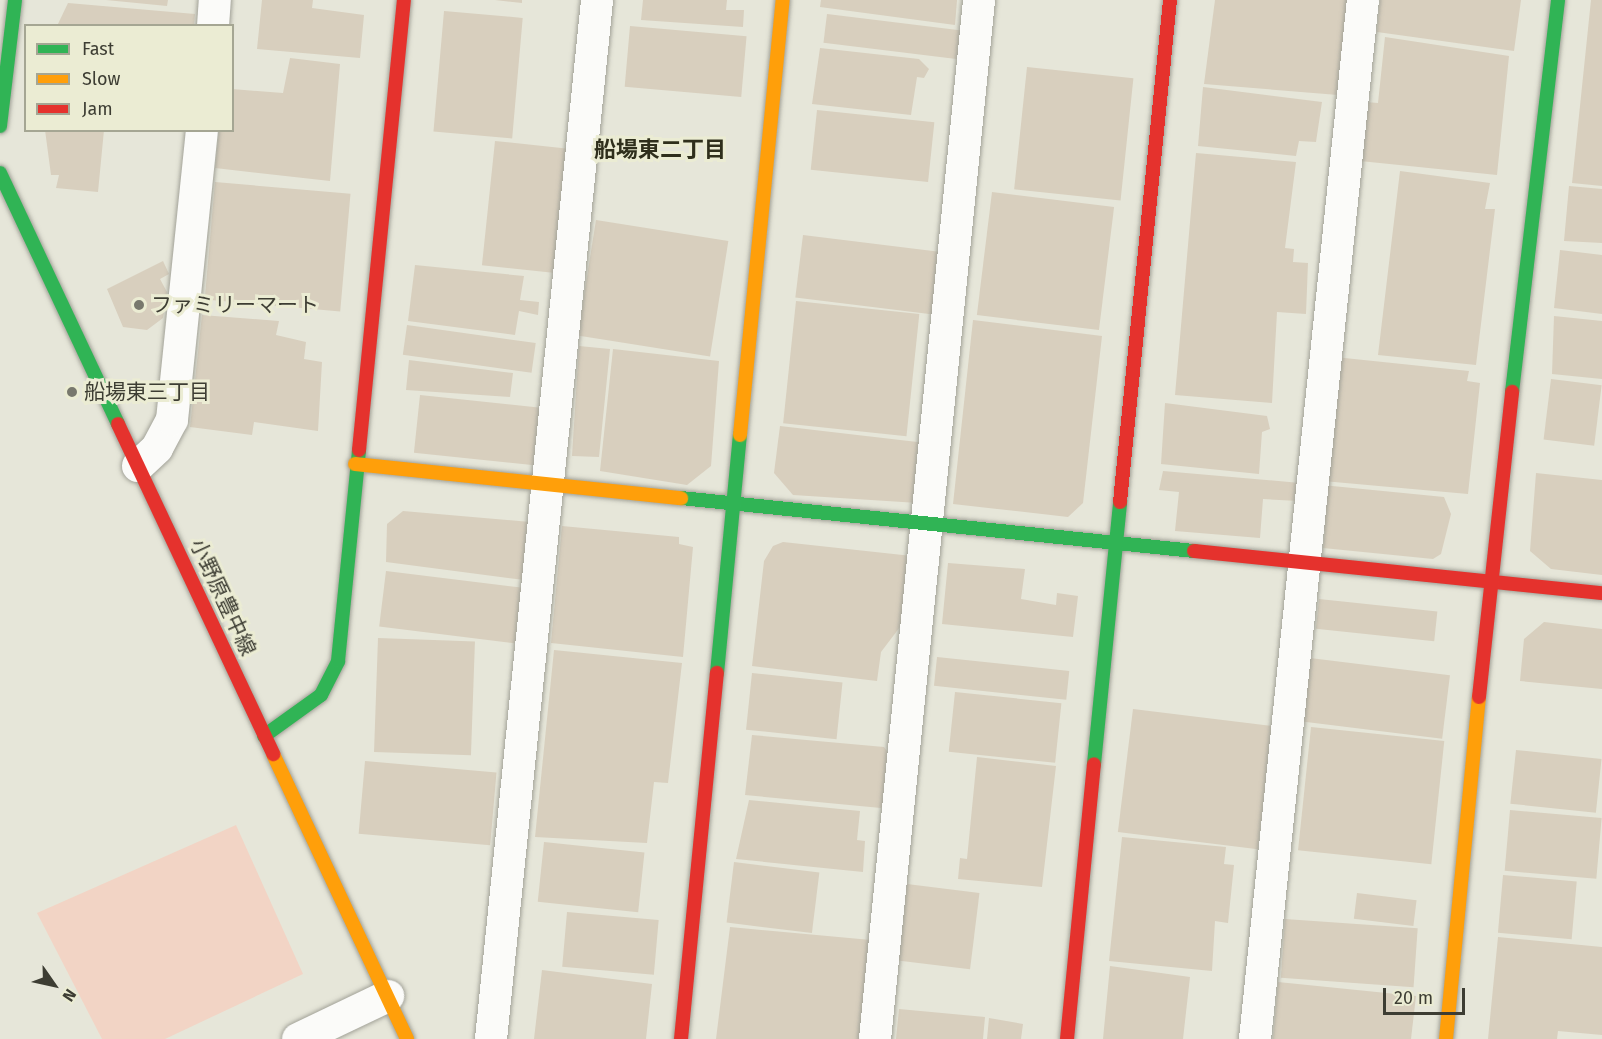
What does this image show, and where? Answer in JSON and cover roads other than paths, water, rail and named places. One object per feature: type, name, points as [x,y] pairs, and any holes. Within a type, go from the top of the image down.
[{"type":"street","points":[[0,126],[15,0]]},
{"type":"street","points":[[213,24],[215,0]]},
{"type":"street","points":[[264,736],[321,695],[338,661],[355,464],[404,0]]},
{"type":"street","points":[[491,1039],[551,485],[597,0]]},
{"type":"street","points":[[681,1039],[783,0]]},
{"type":"street","points":[[876,1039],[929,524],[979,0]]},
{"type":"street","points":[[1067,1039],[1170,0]]},
{"type":"street","points":[[1255,1039],[1362,0]]},
{"type":"street","points":[[1446,1039],[1490,582],[1558,0]]},
{"type":"street","points":[[138,466],[157,448],[172,420],[202,132]]},
{"type":"street","name":"小野原豊中線","points":[[0,173],[407,1039]]},
{"type":"street","points":[[355,464],[1602,593]]},
{"type":"street","points":[[298,1039],[388,996]]},
{"type":"place","name":"ファミリーマート","points":[[139,305]]},
{"type":"place","name":"船場東三丁目","points":[[72,392]]},
{"type":"district","name":"船場東二丁目","points":[[660,150]]}]
